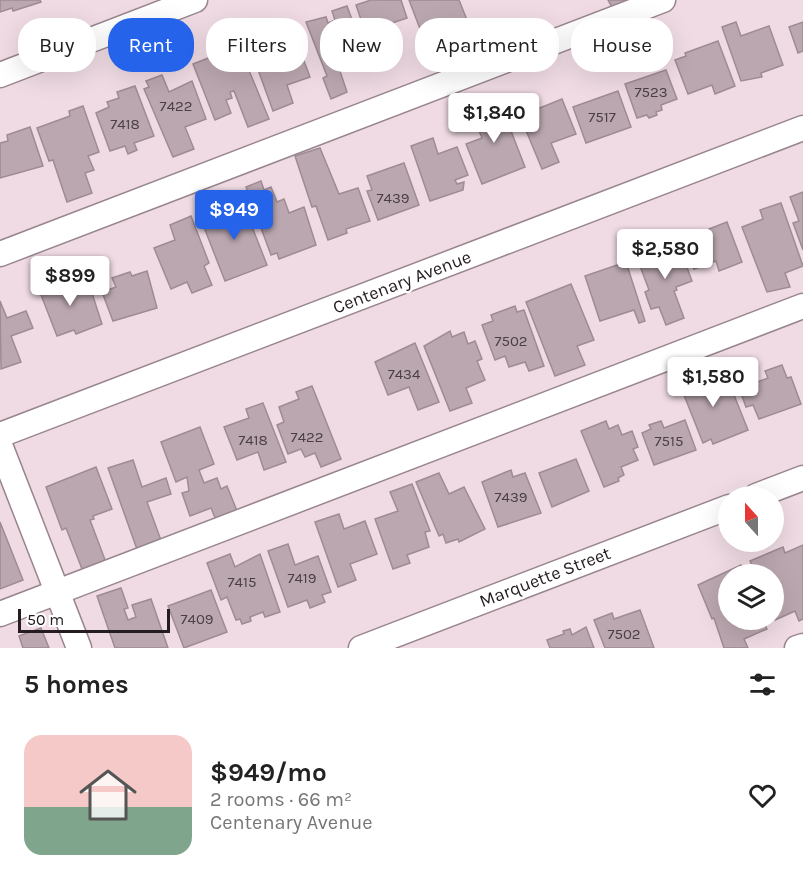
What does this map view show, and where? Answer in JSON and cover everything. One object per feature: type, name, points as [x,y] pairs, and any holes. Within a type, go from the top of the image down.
[{"type":"street","points":[[0,75],[195,0]]},
{"type":"street","points":[[0,254],[663,0]]},
{"type":"street","name":"Centenary Avenue","points":[[0,435],[803,128]]},
{"type":"street","points":[[0,614],[803,306]]},
{"type":"street","points":[[0,445],[79,648]]},
{"type":"street","points":[[782,486],[803,478]]},
{"type":"street","name":"Marquette Street","points":[[361,648],[718,511]]},
{"type":"street","points":[[798,648],[803,646]]},
{"type":"building","points":[[0,0],[40,0],[41,2],[13,11],[12,8],[0,12]]},
{"type":"building","points":[[371,0],[401,0],[407,18],[360,18],[356,5]]},
{"type":"building","points":[[409,0],[459,0],[466,18],[416,18]]},
{"type":"building","points":[[608,0],[637,0],[613,9]]},
{"type":"building","points":[[347,6],[351,18],[334,18],[332,11]]},
{"type":"building","points":[[320,18],[320,58],[308,27],[308,22]]},
{"type":"building","points":[[736,22],[741,36],[769,26],[783,65],[761,73],[762,77],[741,81],[722,27]]},
{"type":"building","points":[[803,22],[803,51],[798,53],[789,27]]},
{"type":"building","points":[[718,41],[735,86],[715,94],[712,85],[688,94],[675,60],[686,56],[685,53]]},
{"type":"building","points":[[206,59],[206,72],[250,72],[269,119],[248,127],[234,91],[230,92],[232,98],[226,100],[231,113],[215,120],[194,64]]},
{"type":"building","points":[[259,72],[308,72],[310,77],[287,85],[293,103],[273,111]]},
{"type":"building","points":[[325,72],[340,72],[347,92],[331,99],[323,78],[327,76]]},
{"type":"building","points":[[660,72],[667,72],[677,99],[661,105],[662,110],[656,112],[657,115],[637,118],[625,84]]},
{"type":"building","points":[[162,75],[169,92],[192,81],[206,119],[185,127],[194,149],[173,157],[144,89],[149,87],[146,81]]},
{"type":"building","points":[[135,86],[154,136],[134,143],[137,150],[128,154],[125,146],[110,151],[96,113],[109,107],[107,102],[119,98],[117,92]]},
{"type":"building","points":[[618,91],[631,127],[586,143],[573,107]]},
{"type":"building","points":[[562,99],[576,134],[551,143],[559,162],[542,169],[520,116]]},
{"type":"building","points":[[499,100],[525,167],[482,184],[466,144],[482,138],[471,111]]},
{"type":"building","points":[[83,106],[99,152],[88,156],[94,170],[85,173],[92,193],[67,202],[53,160],[49,161],[37,128],[70,116],[69,111]]},
{"type":"building","points":[[30,127],[43,166],[0,178],[0,143],[8,141],[7,135]]},
{"type":"building","points":[[433,138],[438,154],[457,147],[468,175],[455,180],[457,184],[464,182],[463,190],[430,201],[411,146]]},
{"type":"building","points":[[320,148],[339,194],[358,188],[370,221],[346,229],[347,233],[328,240],[316,206],[312,207],[295,156]]},
{"type":"building","points":[[404,163],[419,205],[378,220],[367,191],[372,190],[367,176]]},
{"type":"building","points":[[261,181],[264,190],[271,187],[277,202],[284,199],[289,213],[304,207],[316,245],[279,259],[277,253],[271,255],[246,187]]},
{"type":"building","points":[[803,192],[803,250],[793,223],[799,221],[790,197]]},
{"type":"building","points":[[242,201],[267,265],[225,281],[200,217]]},
{"type":"building","points":[[781,203],[803,266],[785,273],[790,287],[767,292],[742,227],[763,219],[760,210]]},
{"type":"building","points":[[191,216],[209,263],[204,266],[212,285],[192,293],[187,282],[171,289],[154,248],[175,240],[170,225]]},
{"type":"building","points":[[727,222],[742,262],[719,271],[716,261],[694,269],[684,243],[710,233],[709,229]]},
{"type":"building","points":[[678,243],[692,281],[676,287],[677,290],[674,291],[684,318],[666,325],[659,307],[651,309],[645,292],[649,290],[637,258]]},
{"type":"building","points":[[626,262],[645,321],[639,323],[634,310],[600,321],[585,276]]},
{"type":"building","points":[[147,271],[157,308],[113,321],[102,292],[116,287],[112,278],[130,272],[132,276]]},
{"type":"building","points":[[70,275],[77,292],[90,287],[102,324],[76,334],[74,330],[57,336],[38,287]]},
{"type":"building","points":[[571,284],[594,340],[577,346],[585,365],[555,376],[526,302]]},
{"type":"building","points":[[0,301],[7,318],[26,311],[33,328],[11,336],[21,362],[1,369]]},
{"type":"building","points":[[515,306],[517,312],[524,310],[544,366],[529,371],[525,362],[509,367],[505,356],[495,360],[482,325],[493,321],[491,315]]},
{"type":"building","points":[[450,331],[452,337],[464,332],[468,344],[475,341],[482,359],[477,361],[485,380],[466,388],[472,403],[450,411],[424,346]]},
{"type":"building","points":[[415,343],[439,402],[418,410],[409,387],[388,395],[375,362]]},
{"type":"building","points":[[782,365],[787,378],[791,377],[801,404],[759,419],[753,405],[746,407],[741,393],[747,390],[746,386],[768,378],[765,371]]},
{"type":"building","points":[[700,372],[704,383],[726,375],[748,430],[713,444],[711,439],[703,443],[678,380]]},
{"type":"building","points":[[312,386],[341,459],[321,467],[315,453],[305,457],[301,449],[288,454],[277,425],[284,422],[279,407],[299,399],[296,392]]},
{"type":"building","points":[[263,403],[286,462],[264,470],[258,452],[237,460],[224,427],[249,418],[246,409]]},
{"type":"building","points":[[685,420],[696,450],[654,465],[642,433],[651,429],[649,425],[661,421],[664,428]]},
{"type":"building","points":[[606,421],[609,429],[618,425],[622,435],[632,431],[638,447],[633,449],[638,460],[621,467],[624,475],[618,478],[619,481],[604,487],[581,431]]},
{"type":"building","points":[[200,427],[214,464],[199,470],[204,483],[217,478],[221,489],[227,486],[237,511],[216,520],[211,508],[190,516],[182,493],[189,491],[187,477],[176,482],[161,442]]},
{"type":"building","points":[[576,459],[589,491],[552,507],[539,473]]},
{"type":"building","points":[[133,460],[142,487],[166,478],[171,494],[147,502],[162,543],[138,552],[108,468]]},
{"type":"building","points":[[96,467],[112,509],[93,516],[94,519],[90,520],[107,565],[84,574],[66,528],[62,530],[46,487]]},
{"type":"building","points":[[511,470],[513,477],[525,473],[541,513],[498,527],[482,482]]},
{"type":"building","points":[[439,473],[449,494],[464,487],[485,529],[459,542],[458,539],[446,543],[443,534],[439,536],[416,482]]},
{"type":"building","points":[[412,484],[430,531],[425,532],[429,547],[407,555],[410,563],[393,569],[375,519],[398,511],[390,492]]},
{"type":"building","points":[[339,514],[344,529],[365,521],[377,554],[350,564],[356,580],[338,587],[315,522]]},
{"type":"building","points":[[0,522],[23,580],[0,589]]},
{"type":"building","points":[[288,544],[295,565],[318,556],[331,592],[322,595],[325,602],[310,608],[307,600],[288,607],[268,551]]},
{"type":"building","points":[[803,545],[803,619],[799,621],[795,611],[784,616],[784,564],[751,564],[750,561],[771,552],[784,552],[784,550],[785,553]]},
{"type":"building","points":[[230,554],[235,567],[260,554],[280,612],[265,617],[263,612],[250,617],[251,621],[242,624],[240,619],[236,620],[227,597],[221,600],[207,563]]},
{"type":"building","points":[[718,576],[718,630],[714,618],[712,619],[698,585]]},
{"type":"building","points":[[121,588],[128,608],[124,609],[128,620],[136,617],[132,605],[151,599],[168,648],[115,648],[97,596]]},
{"type":"building","points":[[211,590],[227,632],[184,648],[168,606]]},
{"type":"building","points":[[640,610],[654,648],[605,648],[594,620],[612,613],[614,619]]},
{"type":"building","points":[[586,627],[594,648],[550,648],[547,640],[564,634],[563,631],[570,629],[572,635]]},
{"type":"building","points":[[41,628],[49,648],[23,648],[19,636]]},
{"type":"building","points":[[718,630],[765,630],[744,639],[748,648],[724,648]]}]
